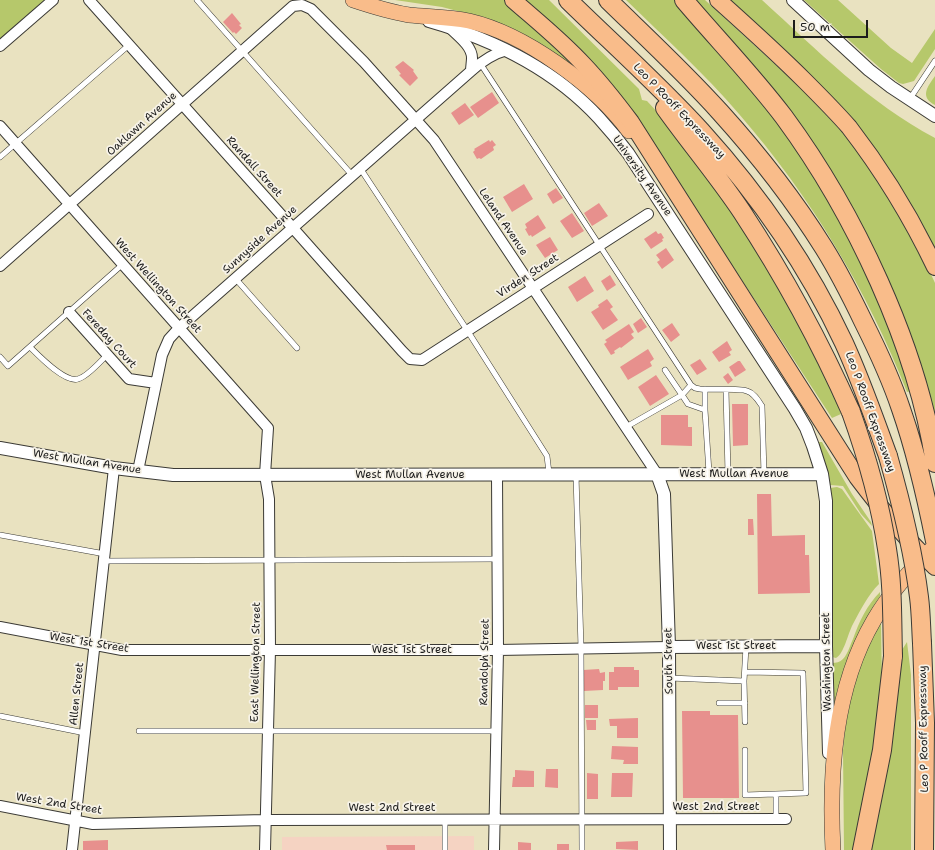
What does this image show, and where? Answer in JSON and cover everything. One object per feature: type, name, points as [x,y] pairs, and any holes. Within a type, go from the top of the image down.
[{"type":"highway","points":[[513,0],[557,38],[605,88],[631,122],[857,477],[905,537],[931,556]]},
{"type":"highway","name":"Leo P Rooff Expressway","points":[[568,0],[701,131],[740,178],[784,238],[804,270],[844,342],[860,380],[888,456],[902,505],[913,556],[919,598],[925,723],[924,850]]},
{"type":"highway","points":[[608,0],[692,82],[720,112],[774,177],[824,248],[868,331],[901,408],[914,447],[935,541]]},
{"type":"highway","points":[[684,0],[756,83],[784,118],[832,190],[873,269],[894,316],[915,376],[932,442],[935,463]]},
{"type":"highway","points":[[718,0],[792,69],[848,126],[887,180],[905,208],[935,266]]},
{"type":"highway","points":[[630,60],[742,212],[774,262],[829,363],[851,412],[874,480],[888,550],[892,602],[893,656],[882,750],[862,850]]},
{"type":"main road","name":"University Avenue","points":[[353,0],[378,8],[409,15]]},
{"type":"main road","points":[[409,15],[448,17],[471,22],[515,39],[553,62],[573,76],[610,109],[626,126],[674,190]]},
{"type":"main road","points":[[831,812],[836,744],[841,708],[851,671],[859,650],[873,621],[902,580],[931,556]]},
{"type":"main road","name":"Washington Street","points":[[831,812],[834,850]]},
{"type":"street","points":[[0,46],[53,0]]},
{"type":"street","name":"Randall Street","points":[[89,0],[402,351],[410,358],[422,360]]},
{"type":"street","points":[[793,0],[870,70],[909,100],[935,116]]},
{"type":"street","name":"Oaklawn Avenue","points":[[0,266],[293,6],[302,5]]},
{"type":"street","name":"Leland Avenue","points":[[302,5],[311,9],[364,62],[434,140],[657,474]]},
{"type":"street","name":"University Avenue","points":[[409,15],[448,26],[507,50],[566,88],[599,117],[628,153],[795,409],[808,434],[822,474]]},
{"type":"street","points":[[448,26],[470,50],[472,57],[470,71]]},
{"type":"street","name":"Sunnyside Avenue","points":[[138,471],[164,347],[169,339],[179,328],[292,227],[470,71],[497,53],[507,50]]},
{"type":"street","name":"West Wellington Street","points":[[0,126],[268,428],[265,475]]},
{"type":"street","name":"Virden Street","points":[[422,360],[648,214]]},
{"type":"street","name":"Fereday Court","points":[[69,312],[129,379],[156,383]]},
{"type":"street","name":"West Mullan Avenue","points":[[0,448],[114,468],[173,475],[822,474]]},
{"type":"street","name":"Allen Street","points":[[72,850],[114,468]]},
{"type":"street","name":"Randolph Street","points":[[494,850],[498,650],[497,474]]},
{"type":"street","name":"South Street","points":[[657,474],[664,494],[669,647],[670,850]]},
{"type":"street","name":"Washington Street","points":[[822,474],[827,514],[826,646],[831,812]]},
{"type":"street","name":"East Wellington Street","points":[[265,475],[269,499],[270,650],[265,850]]},
{"type":"street","name":"West 1st Street","points":[[0,627],[122,650],[498,650],[826,646]]},
{"type":"street","name":"West 2nd Street","points":[[0,806],[93,824],[265,820],[786,819]]},
{"type":"lane","points":[[197,0],[352,175]]},
{"type":"lane","points":[[0,157],[129,44]]},
{"type":"lane","points":[[909,100],[935,60]]},
{"type":"lane","points":[[480,63],[690,385],[695,388],[705,389],[746,390],[754,394],[762,406],[764,474]]},
{"type":"lane","points":[[360,168],[467,330],[547,457],[550,474]]},
{"type":"lane","points":[[0,357],[8,366],[123,264]]},
{"type":"lane","points":[[236,278],[297,348]]},
{"type":"lane","points":[[30,347],[62,375],[72,380],[79,379],[107,355]]},
{"type":"lane","points":[[665,370],[688,404],[705,410]]},
{"type":"lane","points":[[626,427],[682,395],[690,385]]},
{"type":"lane","points":[[705,389],[705,410],[710,474]]},
{"type":"lane","points":[[726,390],[728,474]]},
{"type":"lane","points":[[576,474],[581,648],[582,850]]},
{"type":"lane","points":[[0,534],[104,557],[269,560],[497,559]]},
{"type":"lane","points":[[745,722],[744,681],[746,646]]},
{"type":"lane","points":[[745,672],[803,673],[806,793],[745,795],[745,750]]},
{"type":"lane","points":[[669,678],[744,681]]},
{"type":"lane","points":[[719,703],[744,703]]},
{"type":"lane","points":[[0,716],[85,733]]},
{"type":"lane","points":[[139,731],[496,731]]},
{"type":"lane","points":[[776,794],[776,819]]},
{"type":"lane","points":[[445,820],[445,850]]},
{"type":"shaded area","points":[[474,836],[474,850],[282,850],[282,837]]},
{"type":"green space","points":[[0,0],[45,0],[0,40]]},
{"type":"green space","points":[[395,0],[506,0],[593,83],[465,13],[442,7]]},
{"type":"green space","points":[[522,0],[549,0],[639,89],[642,100],[647,101],[661,116],[709,176],[776,279],[827,378],[841,414],[832,418],[649,138]]},
{"type":"green space","points":[[626,0],[675,0],[734,66],[793,142],[846,229],[882,306],[911,391],[907,392],[874,317],[855,281],[835,246],[790,178],[726,99]]},
{"type":"green space","points":[[692,0],[705,0],[803,90],[844,134],[876,177],[921,253],[935,283],[935,429],[880,271]]},
{"type":"green space","points":[[725,0],[762,0],[844,75],[888,109],[935,138],[935,253],[880,162]]},
{"type":"green space","points":[[804,0],[838,0],[891,48],[912,63],[935,29],[935,49],[914,81],[903,84],[899,83],[881,69]]},
{"type":"green space","points":[[935,76],[935,105],[927,98],[926,91]]},
{"type":"green space","points":[[819,442],[822,442],[872,526],[861,514],[843,486],[830,485],[818,444]]},
{"type":"green space","points":[[837,487],[842,489],[872,531],[879,584],[871,593],[861,609],[851,628],[846,643],[839,656],[836,658],[832,657],[833,530],[830,488]]},
{"type":"green space","points":[[880,592],[880,596],[862,626],[845,666],[834,718],[832,663],[839,662],[845,657],[864,614],[871,602]]},
{"type":"green space","points":[[881,621],[882,685],[878,734],[855,850],[844,850],[843,750],[846,721],[851,692],[867,644]]},
{"type":"green space","points":[[907,642],[911,675],[911,850],[867,850],[900,653]]},
{"type":"building","points":[[232,13],[241,24],[239,25],[242,28],[236,34],[234,32],[233,33],[223,22]]},
{"type":"building","points":[[403,61],[414,70],[413,71],[418,78],[410,86],[399,75],[401,74],[395,67]]},
{"type":"building","points":[[492,92],[499,103],[478,118],[470,107]]},
{"type":"building","points":[[465,103],[474,115],[459,125],[451,113]]},
{"type":"building","points":[[489,140],[490,142],[492,140],[496,145],[493,147],[494,150],[481,159],[477,159],[473,152],[475,150],[474,149]]},
{"type":"building","points":[[524,184],[533,199],[512,212],[503,197]]},
{"type":"building","points":[[556,188],[563,198],[553,204],[547,194]]},
{"type":"building","points":[[599,203],[608,216],[592,226],[584,213]]},
{"type":"building","points":[[572,213],[584,231],[572,238],[560,221]]},
{"type":"building","points":[[538,215],[546,228],[532,237],[531,235],[529,236],[525,229],[527,228],[525,224]]},
{"type":"building","points":[[656,231],[658,234],[661,233],[664,238],[662,239],[663,241],[651,249],[644,239]]},
{"type":"building","points":[[550,237],[558,250],[545,258],[536,245]]},
{"type":"building","points":[[666,248],[674,260],[662,269],[657,262],[660,260],[656,255]]},
{"type":"building","points":[[610,275],[616,285],[607,291],[601,281]]},
{"type":"building","points":[[585,276],[594,291],[577,302],[568,287]]},
{"type":"building","points":[[607,299],[613,307],[610,309],[618,320],[603,330],[591,312]]},
{"type":"building","points":[[641,318],[647,327],[638,333],[633,324]]},
{"type":"building","points":[[672,323],[680,335],[671,342],[662,330]]},
{"type":"building","points":[[629,324],[634,332],[631,334],[634,338],[621,348],[620,347],[614,351],[615,353],[611,355],[604,344],[607,342],[605,340]]},
{"type":"building","points":[[727,341],[732,350],[729,352],[731,355],[719,362],[712,352]]},
{"type":"building","points":[[648,349],[654,359],[650,362],[652,366],[628,380],[620,367]]},
{"type":"building","points":[[700,359],[707,369],[697,375],[690,365]]},
{"type":"building","points":[[740,361],[746,370],[735,377],[729,367]]},
{"type":"building","points":[[728,373],[733,380],[728,384],[723,377]]},
{"type":"building","points":[[656,375],[669,394],[650,406],[638,387]]},
{"type":"building","points":[[732,404],[748,404],[748,445],[733,446]]},
{"type":"building","points":[[661,415],[688,415],[688,427],[692,427],[692,446],[661,445]]},
{"type":"building","points":[[757,494],[771,494],[772,536],[805,535],[805,555],[809,555],[810,593],[758,594]]},
{"type":"building","points":[[748,519],[753,519],[754,535],[748,535]]},
{"type":"building","points":[[614,667],[634,667],[634,670],[639,670],[639,687],[618,687],[618,690],[609,690],[609,672],[614,672]]},
{"type":"building","points":[[599,669],[600,673],[605,672],[603,690],[584,691],[583,670]]},
{"type":"building","points":[[585,705],[598,705],[598,718],[585,718]]},
{"type":"building","points":[[682,711],[710,711],[710,715],[738,715],[739,798],[683,798]]},
{"type":"building","points":[[638,718],[638,738],[617,738],[617,726],[610,726],[609,719]]},
{"type":"building","points":[[586,720],[596,720],[596,730],[587,730]]},
{"type":"building","points":[[612,746],[638,747],[638,764],[623,764],[624,760],[611,759]]},
{"type":"building","points":[[546,769],[558,769],[558,788],[545,787]]},
{"type":"building","points":[[515,770],[534,771],[534,787],[512,787],[513,777],[515,777]]},
{"type":"building","points":[[587,773],[598,774],[598,799],[587,799]]},
{"type":"building","points":[[612,773],[633,773],[632,797],[611,797]]},
{"type":"building","points":[[108,840],[108,850],[83,850],[83,841]]},
{"type":"building","points":[[638,841],[638,850],[616,849],[616,842]]},
{"type":"building","points":[[518,842],[531,843],[531,850],[518,850]]},
{"type":"building","points":[[557,844],[569,844],[569,850],[557,850]]},
{"type":"building","points":[[386,845],[415,845],[415,850],[387,850]]}]
